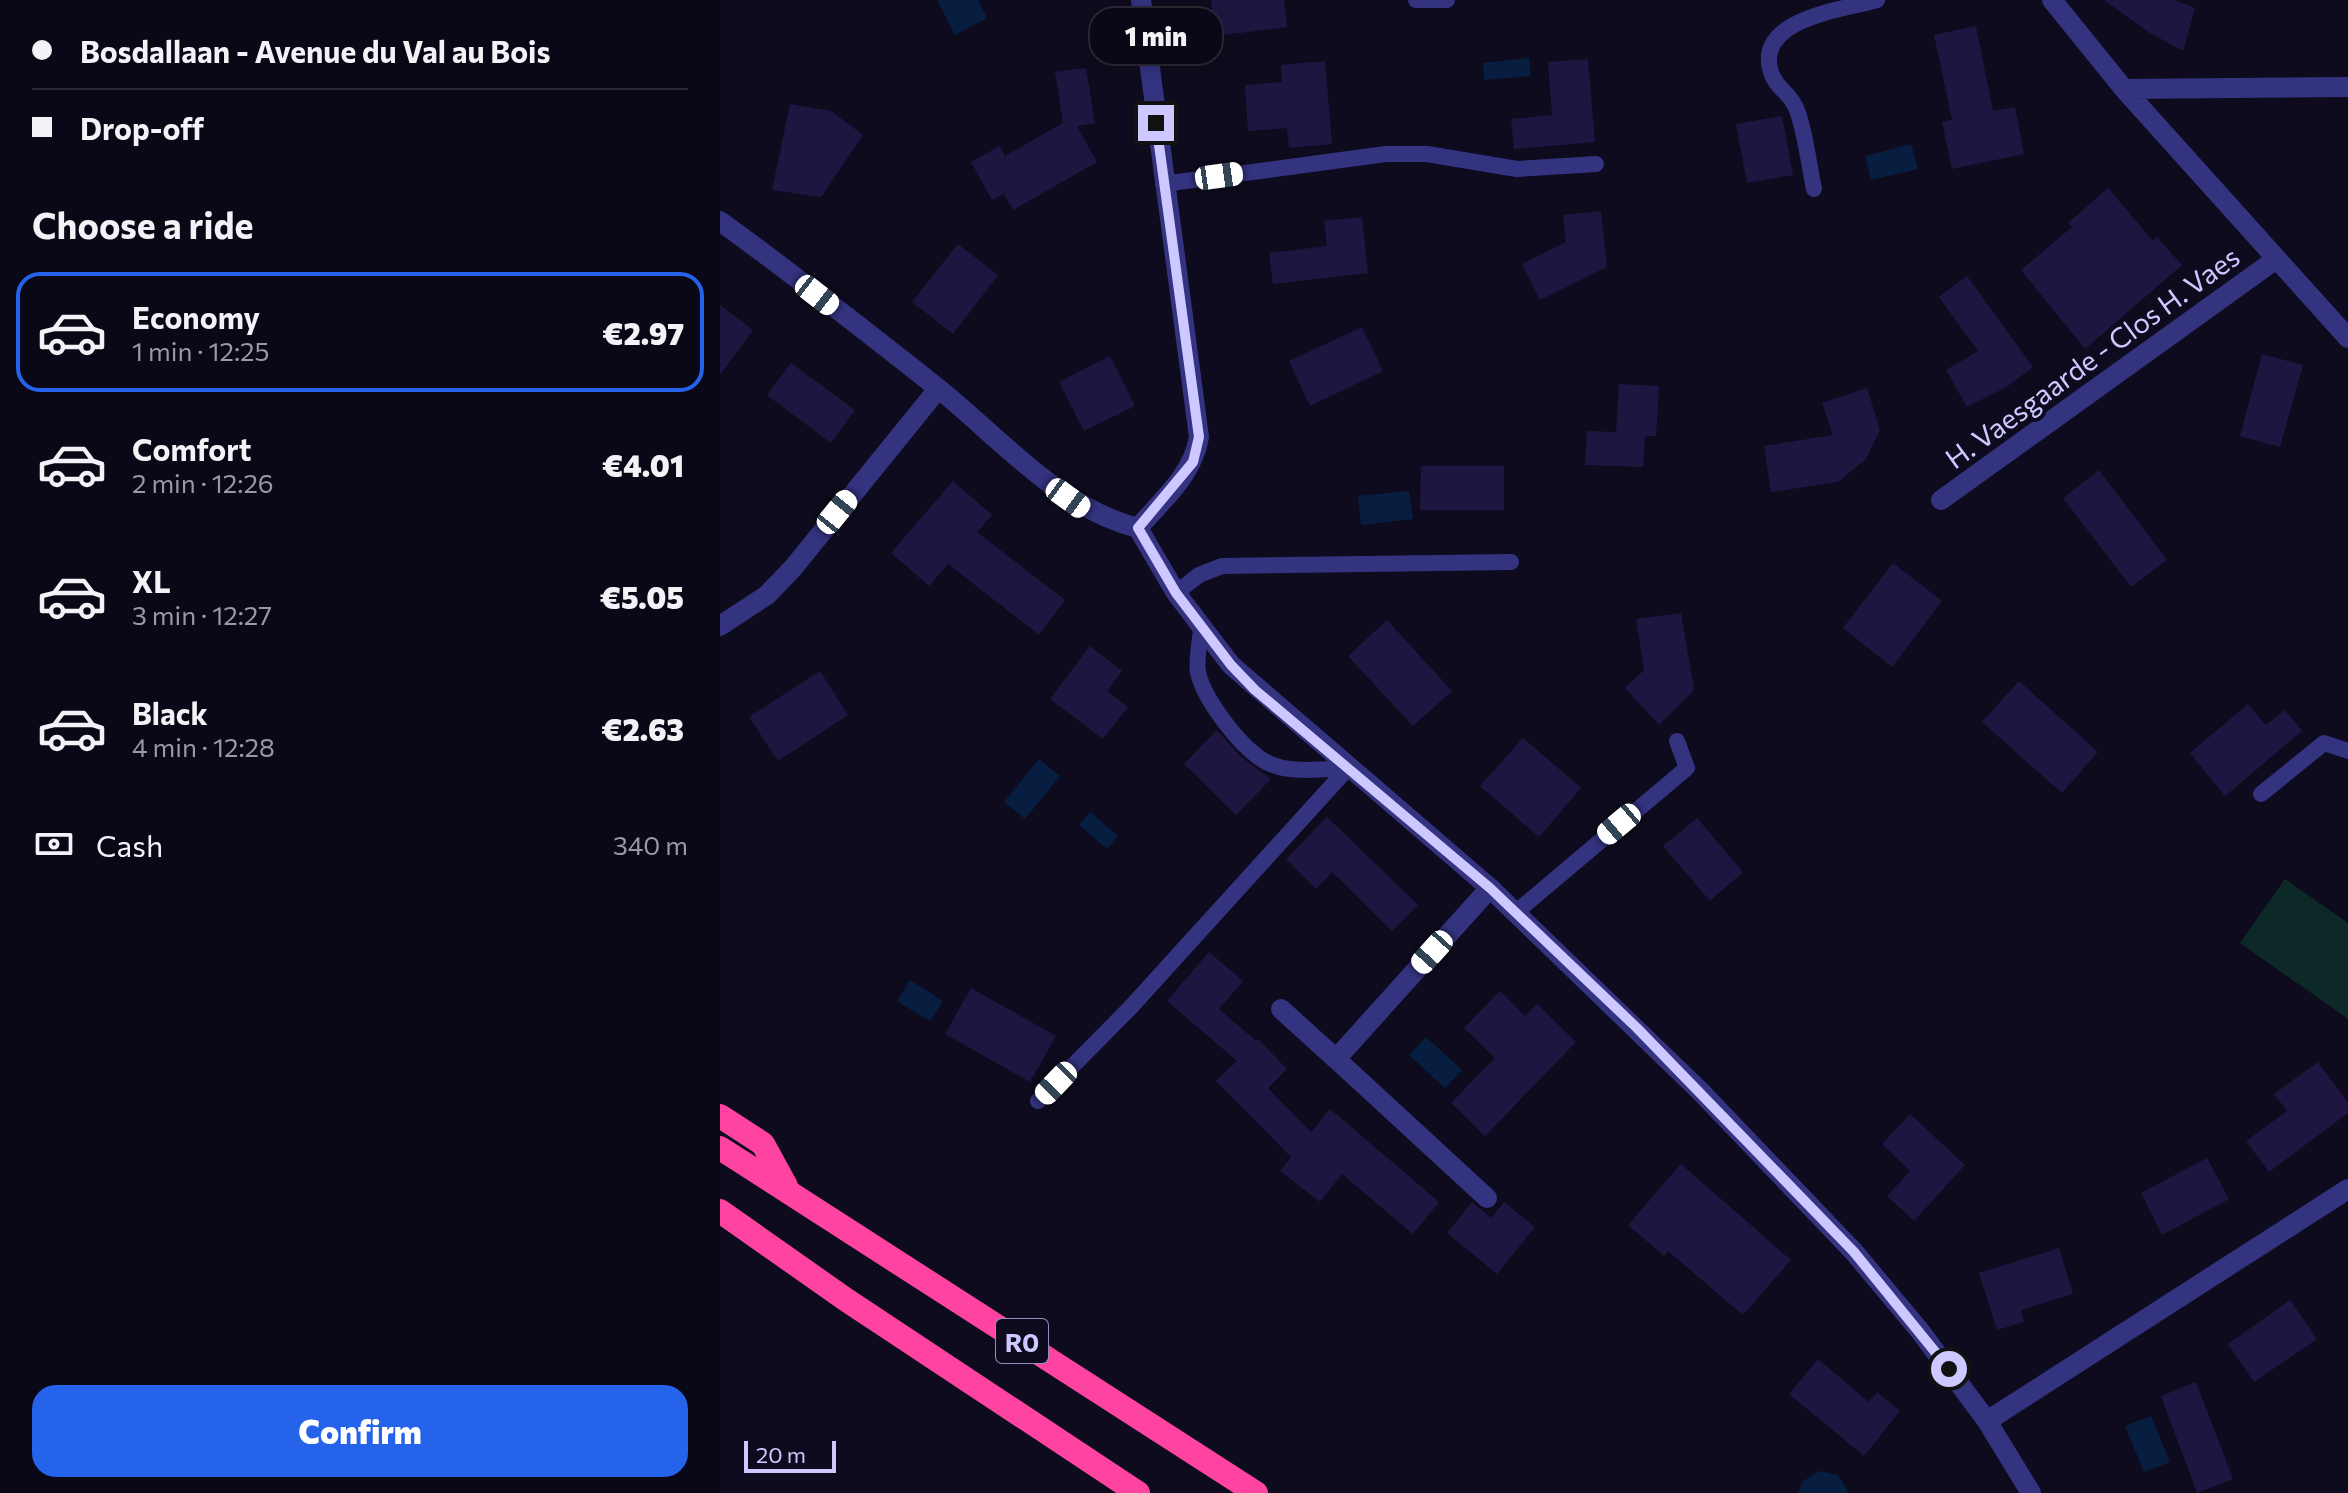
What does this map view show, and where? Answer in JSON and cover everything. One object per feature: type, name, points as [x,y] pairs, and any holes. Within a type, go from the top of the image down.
[{"type":"highway","points":[[720,1116],[763,1144],[788,1189]]},
{"type":"highway","name":"R0","points":[[720,1148],[1256,1493]]},
{"type":"highway","name":"R0","points":[[720,1211],[845,1299],[1138,1493]]},
{"type":"highway","points":[[720,1228],[845,1299]]},
{"type":"street","points":[[1138,528],[1193,462],[1199,437],[1163,184],[1141,0]]},
{"type":"street","points":[[2052,0],[2124,89],[2348,338]]},
{"type":"street","points":[[2124,89],[2348,87]]},
{"type":"street","points":[[720,221],[938,389],[1083,508],[1138,528],[1201,629],[1255,690],[1490,888],[1701,1092],[1854,1252],[1920,1331],[1987,1421],[2031,1493]]},
{"type":"street","name":"H. Vaesgaarde - Clos H. Vaes","points":[[1941,500],[2275,260]]},
{"type":"street","points":[[720,626],[767,595],[793,568],[938,389]]},
{"type":"street","points":[[1336,1059],[1490,888]]},
{"type":"street","points":[[1281,1009],[1487,1198]]},
{"type":"street","points":[[1987,1421],[2348,1189]]},
{"type":"lane","points":[[1416,0],[1447,0]]},
{"type":"lane","points":[[1814,189],[1795,104],[1779,90],[1770,69],[1769,53],[1775,37],[1791,24],[1877,0]]},
{"type":"lane","points":[[1163,184],[1386,154],[1427,154],[1517,169],[1596,164]]},
{"type":"lane","points":[[1176,593],[1199,575],[1222,566],[1511,562]]},
{"type":"lane","points":[[1201,629],[1198,670],[1210,704],[1246,745],[1268,763],[1297,770],[1348,768]]},
{"type":"lane","points":[[1515,913],[1687,768],[1677,741]]},
{"type":"lane","points":[[2261,794],[2324,743],[2348,751]]},
{"type":"lane","points":[[1038,1101],[1130,1008],[1348,768]]},
{"type":"green space","points":[[2285,879],[2348,923],[2348,1019],[2240,943]]},
{"type":"water","points":[[937,0],[978,0],[987,18],[955,35]]},
{"type":"water","points":[[1529,58],[1531,76],[1484,80],[1483,63]]},
{"type":"water","points":[[1911,144],[1918,169],[1871,180],[1865,156]]},
{"type":"water","points":[[1409,491],[1413,519],[1361,525],[1358,496]]},
{"type":"water","points":[[1039,759],[1060,776],[1025,819],[1004,802]]},
{"type":"water","points":[[1090,812],[1118,836],[1107,849],[1079,825]]},
{"type":"water","points":[[910,980],[943,1001],[930,1021],[897,1001]]},
{"type":"water","points":[[1426,1037],[1462,1070],[1445,1088],[1409,1055]]},
{"type":"water","points":[[2151,1416],[2170,1462],[2144,1472],[2125,1426]]},
{"type":"water","points":[[1819,1471],[1838,1475],[1849,1493],[1798,1493],[1802,1482]]},
{"type":"building","points":[[1211,0],[1284,0],[1287,27],[1215,36]]},
{"type":"building","points":[[2104,0],[2174,0],[2195,8],[2183,51],[2150,33]]},
{"type":"building","points":[[1976,26],[1993,111],[2015,107],[2024,154],[1952,169],[1942,122],[1952,120],[1934,35]]},
{"type":"building","points":[[1588,59],[1595,142],[1514,149],[1511,119],[1552,115],[1548,62]]},
{"type":"building","points":[[1325,61],[1332,144],[1289,148],[1287,128],[1248,131],[1245,85],[1282,82],[1281,65]]},
{"type":"building","points":[[1086,68],[1095,123],[1077,126],[1097,162],[1013,210],[1004,194],[992,200],[971,162],[1000,146],[1005,156],[1063,123],[1055,72]]},
{"type":"building","points":[[790,104],[831,111],[863,135],[821,197],[772,190]]},
{"type":"building","points":[[1782,116],[1793,175],[1747,183],[1736,124]]},
{"type":"building","points":[[2108,188],[2153,241],[2157,237],[2182,265],[2085,349],[2021,270],[2072,227],[2068,223]]},
{"type":"building","points":[[1601,211],[1607,267],[1540,300],[1522,264],[1566,242],[1563,215]]},
{"type":"building","points":[[1362,217],[1368,273],[1273,284],[1269,253],[1327,246],[1324,221]]},
{"type":"building","points":[[958,244],[998,275],[953,334],[912,302]]},
{"type":"building","points":[[1967,276],[2033,367],[2005,388],[1967,407],[1946,370],[1978,351],[1939,297]]},
{"type":"building","points":[[720,305],[753,330],[720,375]]},
{"type":"building","points":[[1362,327],[1383,371],[1310,406],[1289,361]]},
{"type":"building","points":[[2262,354],[2303,365],[2280,447],[2240,436]]},
{"type":"building","points":[[1110,356],[1135,406],[1084,431],[1059,382]]},
{"type":"building","points":[[791,363],[855,410],[831,443],[767,395]]},
{"type":"building","points":[[1619,384],[1659,386],[1656,436],[1645,436],[1643,467],[1585,465],[1587,431],[1616,432]]},
{"type":"building","points":[[1867,388],[1880,430],[1866,459],[1838,482],[1771,492],[1764,446],[1833,435],[1822,403]]},
{"type":"building","points":[[1421,466],[1504,466],[1504,510],[1420,510]]},
{"type":"building","points":[[2099,470],[2167,560],[2131,587],[2063,498]]},
{"type":"building","points":[[953,481],[992,515],[977,532],[1065,600],[1039,635],[948,564],[929,586],[891,553]]},
{"type":"building","points":[[1893,563],[1942,601],[1892,667],[1843,628]]},
{"type":"building","points":[[1681,613],[1694,690],[1659,725],[1625,688],[1644,670],[1636,619]]},
{"type":"building","points":[[1387,620],[1452,691],[1413,726],[1348,656]]},
{"type":"building","points":[[1090,646],[1122,671],[1107,691],[1128,707],[1103,739],[1050,699]]},
{"type":"building","points":[[820,671],[848,715],[778,761],[749,717]]},
{"type":"building","points":[[2019,681],[2098,752],[2062,793],[1982,722]]},
{"type":"building","points":[[2248,704],[2266,725],[2285,710],[2302,731],[2225,796],[2190,753]]},
{"type":"building","points":[[1217,730],[1240,756],[1271,779],[1236,815],[1184,764]]},
{"type":"building","points":[[1523,738],[1581,788],[1539,837],[1480,786]]},
{"type":"building","points":[[1327,817],[1418,905],[1392,931],[1332,872],[1316,889],[1286,859]]},
{"type":"building","points":[[1697,818],[1743,872],[1710,901],[1663,846]]},
{"type":"building","points":[[1209,952],[1243,981],[1219,1009],[1256,1041],[1258,1039],[1287,1069],[1268,1088],[1311,1132],[1330,1109],[1439,1202],[1413,1234],[1342,1174],[1320,1202],[1280,1171],[1291,1157],[1216,1081],[1237,1061],[1167,1001]]},
{"type":"building","points":[[971,988],[1056,1036],[1030,1082],[945,1034]]},
{"type":"building","points":[[1500,991],[1525,1016],[1537,1004],[1576,1042],[1485,1136],[1451,1103],[1495,1058],[1464,1028]]},
{"type":"building","points":[[2318,1062],[2348,1103],[2348,1113],[2269,1172],[2246,1141],[2287,1111],[2274,1094]]},
{"type":"building","points":[[1910,1114],[1965,1165],[1914,1221],[1887,1196],[1910,1171],[1882,1144]]},
{"type":"building","points":[[2207,1158],[2229,1199],[2162,1235],[2141,1193]]},
{"type":"building","points":[[1681,1164],[1791,1260],[1743,1315],[1668,1251],[1664,1256],[1628,1225]]},
{"type":"building","points":[[1472,1202],[1491,1218],[1504,1202],[1535,1227],[1497,1274],[1447,1233]]},
{"type":"building","points":[[2059,1248],[2073,1294],[2021,1310],[2024,1322],[1997,1330],[1979,1273]]},
{"type":"building","points":[[2290,1300],[2317,1339],[2254,1382],[2228,1344]]},
{"type":"building","points":[[1818,1359],[1869,1402],[1877,1392],[1900,1411],[1864,1456],[1789,1394]]},
{"type":"building","points":[[2196,1382],[2233,1479],[2197,1493],[2161,1396]]},
{"type":"route","points":[[1156,123],[1199,437],[1193,462],[1185,474],[1138,528],[1176,593],[1201,629],[1255,690],[1490,888],[1701,1092],[1854,1252],[1949,1369]]}]
